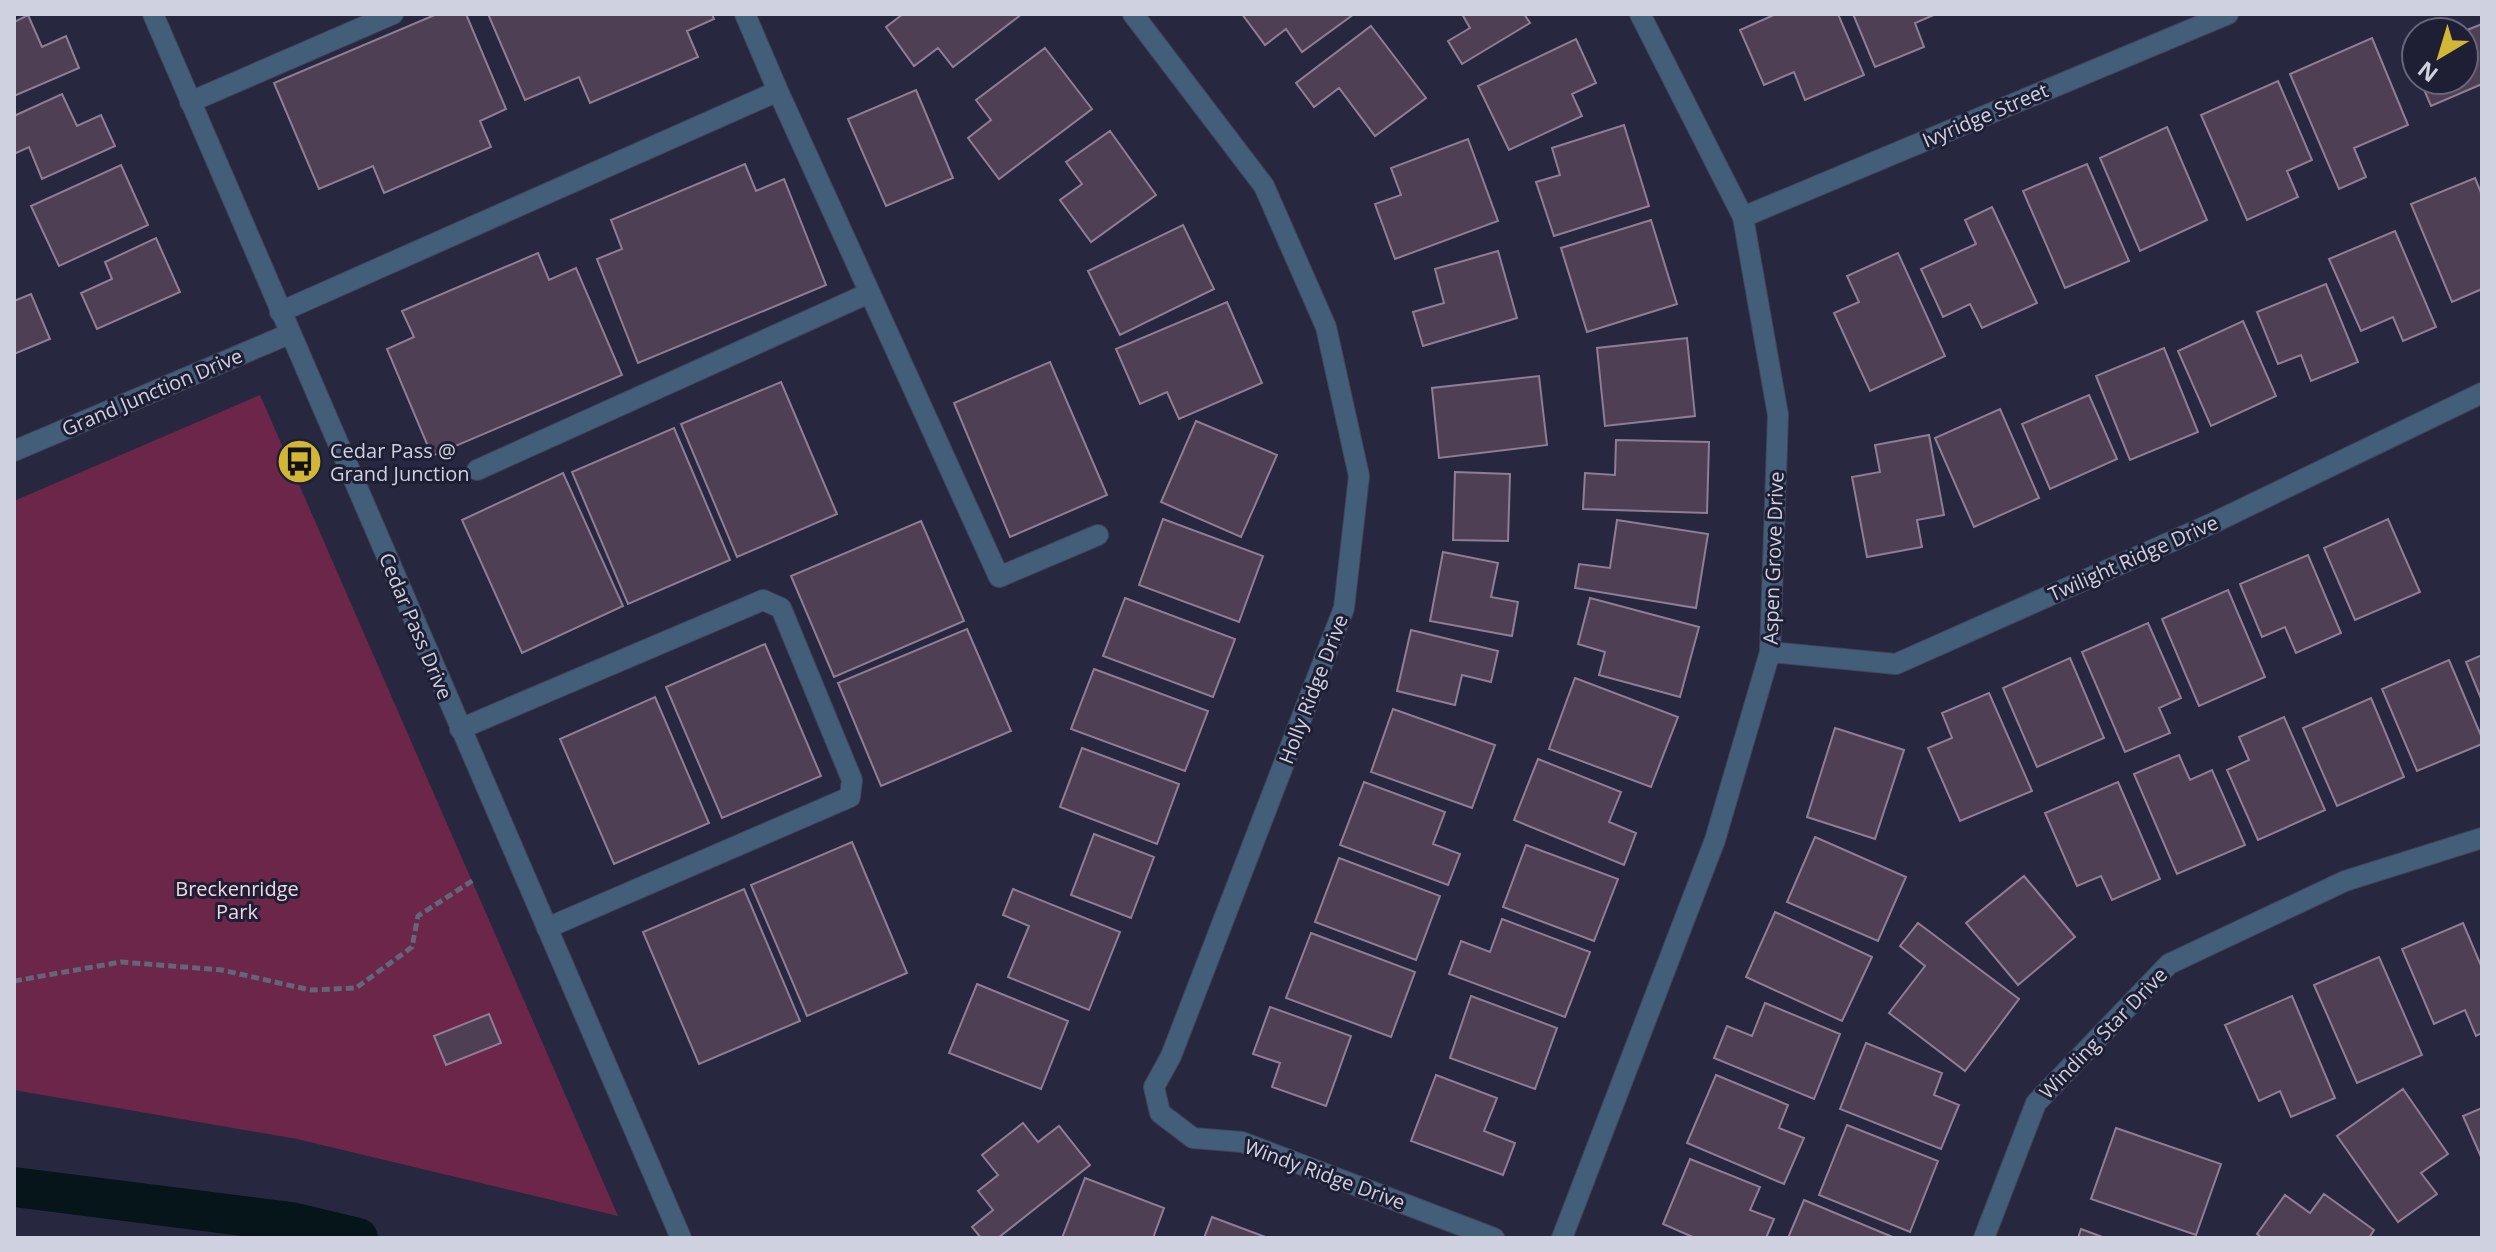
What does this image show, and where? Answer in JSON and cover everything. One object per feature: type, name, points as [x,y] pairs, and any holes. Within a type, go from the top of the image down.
[{"type":"street","name":"Cedar Pass Drive","points":[[153,14],[681,1238]]},
{"type":"street","points":[[190,102],[393,14]]},
{"type":"street","points":[[745,14],[999,577],[1098,535]]},
{"type":"street","name":"Holly Ridge Drive","points":[[1133,14],[1264,186],[1326,327],[1359,476],[1344,608],[1171,1056],[1154,1087],[1160,1113]]},
{"type":"street","name":"Aspen Grove Drive","points":[[1562,1238],[1715,840],[1770,652],[1778,415],[1743,217],[1640,14]]},
{"type":"street","name":"Ivyridge Street","points":[[1743,217],[2228,14]]},
{"type":"street","points":[[280,312],[778,91]]},
{"type":"street","points":[[477,470],[869,293]]},
{"type":"street","name":"Grand Junction Drive","points":[[14,451],[289,334]]},
{"type":"street","name":"Twilight Ridge Drive","points":[[1770,652],[1896,664],[2213,523],[2482,393]]},
{"type":"street","points":[[460,729],[763,600],[781,608],[852,780],[850,797],[547,928]]},
{"type":"street","name":"Winding Star Drive","points":[[1984,1238],[2036,1103],[2169,964],[2345,881],[2482,838]]},
{"type":"street","name":"Windy Ridge Drive","points":[[1160,1113],[1193,1138],[1242,1142],[1494,1238]]},
{"type":"path","points":[[14,981],[121,962],[222,970],[310,990],[356,988],[412,947],[418,916],[475,879]]},
{"type":"green space","name":"Breckenridge Park","points":[[260,395],[618,1216],[297,1139],[14,1090],[14,501]]},
{"type":"building","points":[[437,14],[466,14],[506,109],[480,121],[491,147],[384,193],[373,166],[319,189],[274,83]]},
{"type":"building","points":[[488,14],[712,14],[714,19],[687,31],[698,57],[590,103],[579,77],[525,100]]},
{"type":"building","points":[[903,14],[1022,14],[953,67],[938,48],[914,66],[886,27]]},
{"type":"building","points":[[1242,14],[1354,14],[1302,52],[1286,29],[1265,45]]},
{"type":"building","points":[[1462,14],[1524,14],[1530,23],[1462,64],[1448,41],[1470,28]]},
{"type":"building","points":[[1776,14],[1838,14],[1864,75],[1805,100],[1794,72],[1764,85],[1740,30]]},
{"type":"building","points":[[1853,14],[1936,14],[1915,23],[1924,47],[1875,67]]},
{"type":"building","points":[[28,15],[42,47],[66,36],[79,68],[14,96],[14,22]]},
{"type":"building","points":[[2482,24],[2480,85],[2480,25]]},
{"type":"building","points":[[1371,26],[1426,98],[1375,136],[1339,88],[1314,107],[1296,83]]},
{"type":"building","points":[[2372,38],[2408,125],[2354,148],[2366,177],[2339,189],[2290,74]]},
{"type":"building","points":[[1576,39],[1596,83],[1572,94],[1582,116],[1509,150],[1478,86]]},
{"type":"building","points":[[1045,48],[1092,109],[999,179],[968,138],[991,120],[976,100]]},
{"type":"building","points":[[2278,81],[2312,160],[2287,171],[2298,197],[2247,220],[2201,115]]},
{"type":"building","points":[[916,90],[953,178],[886,206],[848,119]]},
{"type":"building","points":[[62,94],[77,126],[101,115],[115,146],[42,179],[29,147],[14,154],[14,116]]},
{"type":"building","points":[[2427,96],[2454,96],[2431,106]]},
{"type":"building","points":[[1624,125],[1649,206],[1554,236],[1536,182],[1560,175],[1552,148]]},
{"type":"building","points":[[2167,127],[2207,220],[2140,251],[2100,158]]},
{"type":"building","points":[[1110,131],[1156,195],[1091,242],[1060,200],[1082,184],[1066,162]]},
{"type":"building","points":[[1468,139],[1498,221],[1395,259],[1375,204],[1401,195],[1391,168]]},
{"type":"building","points":[[745,164],[756,191],[784,179],[826,285],[638,363],[597,259],[622,249],[611,220]]},
{"type":"building","points":[[2087,164],[2129,261],[2065,288],[2023,191]]},
{"type":"building","points":[[121,165],[148,225],[59,266],[31,206]]},
{"type":"building","points":[[2475,178],[2482,195],[2482,289],[2452,302],[2411,204]]},
{"type":"building","points":[[1992,207],[2037,303],[1982,328],[1970,304],[1943,317],[1921,269],[1976,244],[1965,220]]},
{"type":"building","points":[[1651,220],[1677,304],[1587,332],[1561,248]]},
{"type":"building","points":[[1183,225],[1214,289],[1120,335],[1088,271]]},
{"type":"building","points":[[2395,231],[2436,327],[2403,341],[2393,317],[2361,331],[2329,259]]},
{"type":"building","points":[[156,238],[180,292],[97,329],[81,293],[112,279],[105,262]]},
{"type":"building","points":[[1498,251],[1517,318],[1423,346],[1413,312],[1444,303],[1435,269]]},
{"type":"building","points":[[538,253],[549,280],[576,268],[622,375],[432,456],[387,349],[414,337],[402,311]]},
{"type":"building","points":[[1898,253],[1945,356],[1870,391],[1834,313],[1859,302],[1847,276]]},
{"type":"building","points":[[2326,284],[2358,362],[2311,381],[2301,355],[2278,364],[2257,312]]},
{"type":"building","points":[[31,294],[50,339],[14,354],[14,301]]},
{"type":"building","points":[[1227,302],[1262,383],[1179,419],[1167,392],[1140,404],[1116,349]]},
{"type":"building","points":[[2243,321],[2276,396],[2211,426],[2178,351]]},
{"type":"building","points":[[1687,338],[1695,416],[1605,426],[1597,348]]},
{"type":"building","points":[[2164,348],[2198,432],[2130,460],[2096,376]]},
{"type":"building","points":[[1050,362],[1107,495],[1010,537],[954,403]]},
{"type":"building","points":[[1539,376],[1547,445],[1439,458],[1432,388]]},
{"type":"building","points":[[781,382],[837,514],[737,557],[681,424]]},
{"type":"building","points":[[2089,395],[2117,459],[2050,489],[2022,424]]},
{"type":"building","points":[[2000,409],[2039,498],[1974,527],[1935,438]]},
{"type":"building","points":[[1196,421],[1277,455],[1241,537],[1161,502]]},
{"type":"building","points":[[674,428],[730,560],[628,604],[572,472]]},
{"type":"building","points":[[1929,435],[1944,515],[1917,520],[1922,547],[1867,557],[1852,477],[1880,472],[1875,445]]},
{"type":"building","points":[[1616,440],[1709,442],[1707,513],[1583,509],[1585,473],[1615,475]]},
{"type":"building","points":[[1455,472],[1510,474],[1508,541],[1453,540]]},
{"type":"building","points":[[563,473],[623,606],[522,653],[462,520]]},
{"type":"building","points":[[1163,519],[1263,556],[1239,622],[1139,585]]},
{"type":"building","points":[[2388,519],[2420,592],[2355,620],[2324,548]]},
{"type":"building","points":[[1617,520],[1708,534],[1696,608],[1575,588],[1579,564],[1610,568]]},
{"type":"building","points":[[921,521],[964,621],[834,677],[791,576]]},
{"type":"building","points":[[1443,552],[1498,563],[1491,597],[1518,602],[1512,636],[1430,621]]},
{"type":"building","points":[[2308,555],[2341,633],[2296,653],[2285,627],[2262,637],[2240,584]]},
{"type":"building","points":[[2228,590],[2265,677],[2199,706],[2162,619]]},
{"type":"building","points":[[1125,598],[1235,639],[1213,697],[1103,656]]},
{"type":"building","points":[[1590,598],[1699,627],[1680,697],[1599,675],[1605,652],[1578,644]]},
{"type":"building","points":[[2148,623],[2181,698],[2159,708],[2170,733],[2125,752],[2082,652]]},
{"type":"building","points":[[967,629],[1011,731],[881,786],[838,683]]},
{"type":"building","points":[[1411,630],[1498,651],[1491,682],[1462,675],[1455,705],[1397,691]]},
{"type":"building","points":[[765,644],[821,776],[722,818],[666,687]]},
{"type":"building","points":[[2482,655],[2482,701],[2466,662]]},
{"type":"building","points":[[2070,658],[2104,738],[2037,767],[2003,688]]},
{"type":"building","points":[[2449,660],[2482,744],[2417,771],[2382,689]]},
{"type":"building","points":[[1094,669],[1208,711],[1185,771],[1071,729]]},
{"type":"building","points":[[1575,678],[1678,717],[1651,787],[1549,749]]},
{"type":"building","points":[[1989,693],[2032,791],[1960,821],[1928,748],[1952,738],[1942,713]]},
{"type":"building","points":[[655,697],[709,823],[614,864],[560,739]]},
{"type":"building","points":[[2371,698],[2404,777],[2337,806],[2303,728]]},
{"type":"building","points":[[1393,709],[1495,745],[1472,808],[1371,772]]},
{"type":"building","points":[[2284,717],[2325,810],[2258,840],[2227,770],[2249,760],[2239,737]]},
{"type":"building","points":[[1835,728],[1904,750],[1875,839],[1807,817]]},
{"type":"building","points":[[1082,748],[1179,784],[1157,844],[1060,807]]},
{"type":"building","points":[[2179,755],[2190,780],[2212,770],[2245,845],[2177,874],[2134,774]]},
{"type":"building","points":[[1538,759],[1621,792],[1609,822],[1636,833],[1624,865],[1514,820]]},
{"type":"building","points":[[1364,782],[1445,812],[1433,844],[1460,854],[1448,885],[1340,845]]},
{"type":"building","points":[[2118,782],[2160,879],[2112,900],[2101,876],[2077,886],[2045,813]]},
{"type":"building","points":[[1094,834],[1154,857],[1131,918],[1071,895]]},
{"type":"building","points":[[1815,837],[1906,877],[1878,941],[1787,902]]},
{"type":"building","points":[[852,842],[907,973],[807,1016],[751,885]]},
{"type":"building","points":[[1526,845],[1618,879],[1594,941],[1503,907]]},
{"type":"building","points":[[1339,858],[1440,896],[1416,960],[1315,922]]},
{"type":"building","points":[[2024,876],[2075,937],[2018,985],[1966,923]]},
{"type":"building","points":[[744,889],[800,1021],[699,1064],[643,932]]},
{"type":"building","points":[[1013,889],[1120,932],[1089,1010],[1008,977],[1029,926],[1003,915]]},
{"type":"building","points":[[1775,912],[1872,957],[1842,1021],[1746,977]]},
{"type":"building","points":[[1502,919],[1590,952],[1565,1017],[1449,974],[1461,941],[1490,952]]},
{"type":"building","points":[[1918,923],[2019,999],[1965,1071],[1889,1013],[1925,966],[1900,946]]},
{"type":"building","points":[[2463,923],[2482,968],[2482,1033],[2476,1036],[2465,1010],[2434,1024],[2402,949]]},
{"type":"building","points":[[1311,933],[1415,972],[1391,1037],[1286,998]]},
{"type":"building","points":[[2379,957],[2422,1055],[2357,1083],[2314,985]]},
{"type":"building","points":[[977,984],[1068,1021],[1041,1089],[949,1053]]},
{"type":"building","points":[[1471,996],[1557,1028],[1535,1089],[1450,1058]]},
{"type":"building","points":[[2292,996],[2335,1098],[2291,1117],[2280,1091],[2259,1101],[2225,1025]]},
{"type":"building","points":[[1765,1003],[1840,1034],[1814,1099],[1714,1058],[1727,1026],[1752,1036]]},
{"type":"building","points":[[1270,1007],[1351,1036],[1326,1106],[1272,1087],[1280,1063],[1253,1054]]},
{"type":"building","points":[[489,1014],[501,1043],[446,1065],[434,1036]]},
{"type":"building","points":[[1866,1043],[1942,1073],[1934,1095],[1959,1105],[1941,1149],[1840,1109]]},
{"type":"building","points":[[1436,1075],[1497,1098],[1484,1131],[1515,1143],[1503,1175],[1411,1141]]},
{"type":"building","points":[[1716,1075],[1788,1105],[1779,1128],[1804,1138],[1784,1184],[1687,1143]]},
{"type":"building","points":[[2403,1089],[2448,1154],[2421,1173],[2437,1194],[2398,1222],[2337,1136]]},
{"type":"building","points":[[2482,1108],[2482,1159],[2463,1116]]},
{"type":"building","points":[[1023,1123],[1038,1142],[1059,1126],[1090,1165],[998,1238],[981,1238],[972,1227],[993,1210],[978,1191],[998,1175],[982,1155]]},
{"type":"building","points":[[1847,1125],[1938,1161],[1910,1232],[1819,1195]]},
{"type":"building","points":[[2116,1128],[2221,1164],[2196,1235],[2091,1199]]},
{"type":"building","points":[[1690,1159],[1760,1187],[1750,1210],[1774,1219],[1766,1238],[1695,1238],[1663,1224]]},
{"type":"building","points":[[1085,1178],[1164,1208],[1153,1238],[1062,1238]]},
{"type":"building","points":[[2324,1194],[2374,1230],[2369,1238],[2262,1238],[2257,1234],[2285,1195],[2310,1213]]},
{"type":"building","points":[[1804,1200],[1895,1238],[1788,1238]]},
{"type":"building","points":[[1212,1217],[1268,1238],[1204,1238]]},
{"type":"building","points":[[2081,1229],[2105,1238],[2078,1238]]},
{"type":"waterway","points":[[14,1187],[291,1222],[358,1238]]},
{"type":"place","name":"Cedar Pass @ Grand Junction","points":[[299,462]]}]
